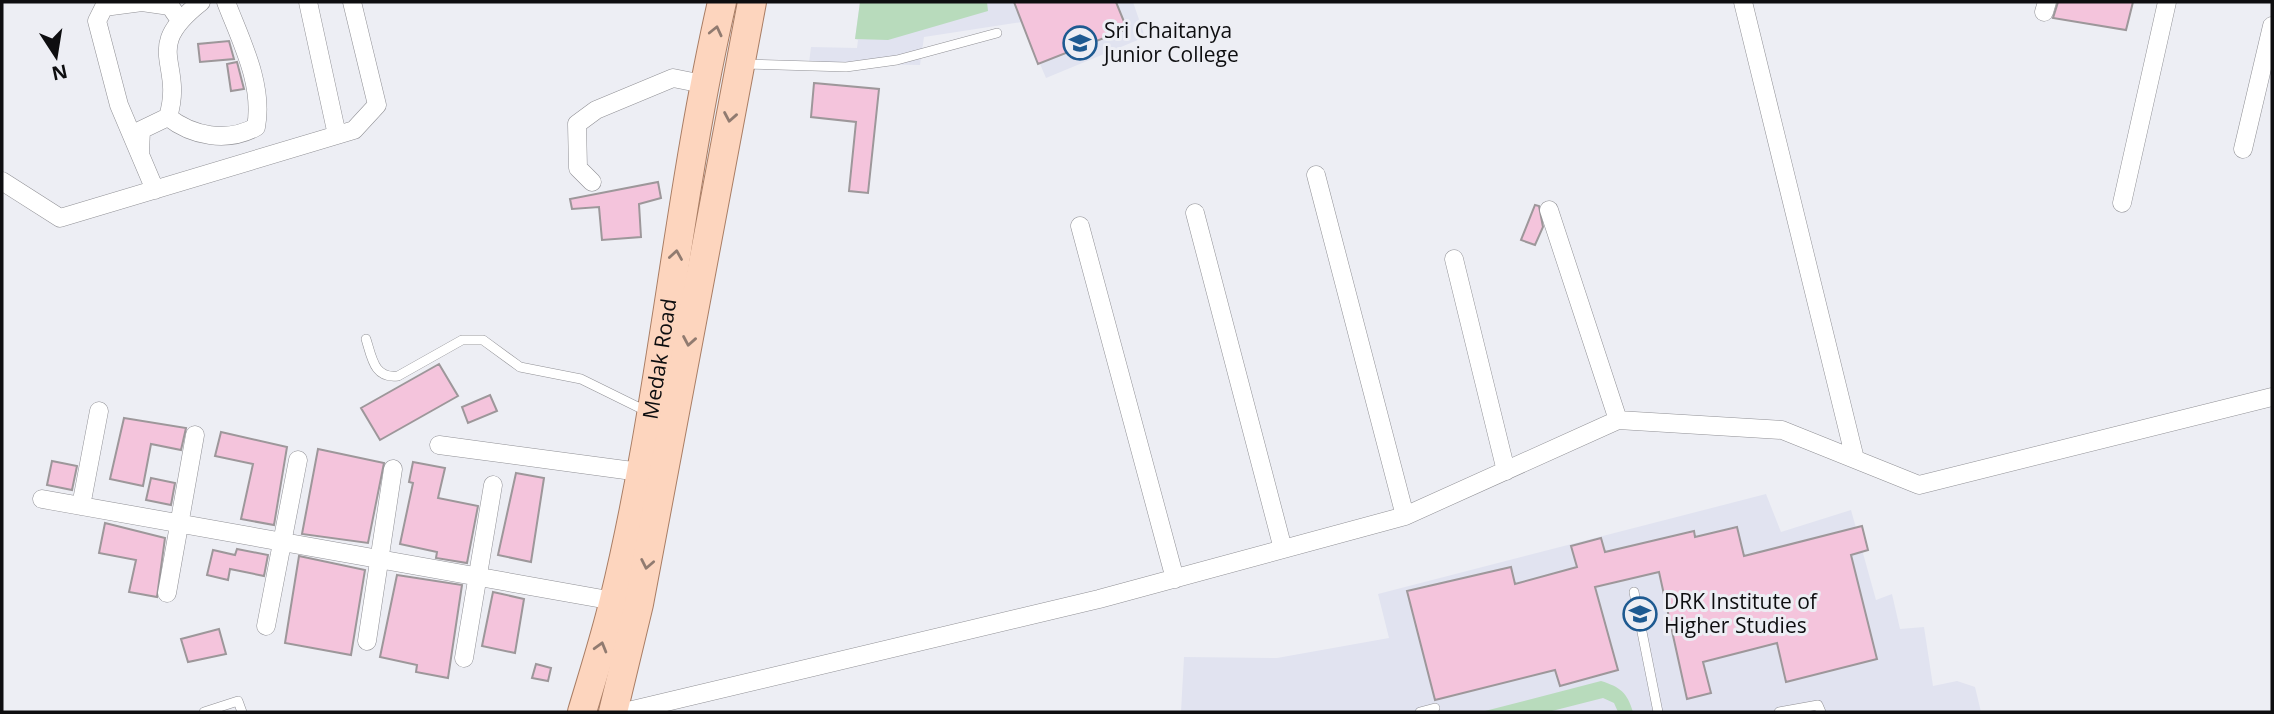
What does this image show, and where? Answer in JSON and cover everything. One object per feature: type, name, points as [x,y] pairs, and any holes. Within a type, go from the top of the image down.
[{"type":"main road","name":"Medak Road","points":[[582,712],[614,601],[650,414],[704,83],[722,2]]},
{"type":"main road","name":"Medak Road","points":[[613,712],[639,604],[752,2]]},
{"type":"street","points":[[155,190],[119,105],[97,21],[104,7],[142,2],[170,6],[179,19]]},
{"type":"street","points":[[141,155],[141,130],[167,117],[173,100],[166,41],[179,19],[201,2]]},
{"type":"street","points":[[167,117],[185,130],[222,136],[245,133],[256,127],[259,110],[251,66],[226,2]]},
{"type":"street","points":[[308,2],[337,135]]},
{"type":"street","points":[[2,181],[60,218],[355,130],[377,105],[352,2]]},
{"type":"street","points":[[1743,2],[1855,459]]},
{"type":"street","points":[[2122,203],[2167,2]]},
{"type":"street","points":[[2243,149],[2272,26]]},
{"type":"street","points":[[592,182],[578,169],[577,124],[596,110],[673,78],[704,83]]},
{"type":"street","points":[[1317,175],[1405,516]]},
{"type":"street","points":[[1549,210],[1618,420]]},
{"type":"street","points":[[1195,213],[1283,549]]},
{"type":"street","points":[[1080,226],[1175,579]]},
{"type":"street","points":[[1454,259],[1506,471]]},
{"type":"street","points":[[624,712],[1175,579],[1405,516],[1618,420],[1782,430],[1919,485],[2272,397]]},
{"type":"street","points":[[81,506],[99,411]]},
{"type":"street","points":[[167,593],[195,435]]},
{"type":"street","points":[[439,445],[639,472]]},
{"type":"street","points":[[266,626],[298,460]]},
{"type":"street","points":[[367,642],[393,469]]},
{"type":"street","points":[[464,658],[493,485]]},
{"type":"street","points":[[42,499],[614,601]]},
{"type":"lane","points":[[740,64],[872,64],[897,60],[997,33]]},
{"type":"lane","points":[[366,339],[374,365],[380,374],[388,377],[398,376],[462,340],[483,340],[520,367],[581,379],[650,414]]},
{"type":"lane","points":[[1633,592],[1658,712]]},
{"type":"lane","points":[[204,712],[237,701],[242,712]]},
{"type":"lane","points":[[1779,712],[1818,705],[1821,712]]},
{"type":"lane","points":[[1420,712],[1435,708]]},
{"type":"shaded area","name":"Sri Chaitanya Junior College","points":[[860,2],[1133,2],[1145,37],[1046,78],[1022,22],[924,37],[920,65],[809,63],[811,47],[857,48],[858,40],[855,39]]},
{"type":"shaded area","name":"DRK Institute of Higher Studies","points":[[1766,494],[1781,532],[1851,510],[1876,600],[1892,594],[1900,629],[1924,627],[1933,686],[1957,681],[1975,687],[1981,712],[1181,712],[1184,657],[1277,658],[1389,638],[1378,594]]},
{"type":"green space","points":[[860,2],[987,2],[988,11],[888,40],[855,39]]},
{"type":"green space","points":[[1601,681],[1622,691],[1633,712],[1618,712],[1614,703],[1603,698],[1548,712],[1481,712]]},
{"type":"building","points":[[1014,2],[1116,2],[1127,29],[1038,64]]},
{"type":"building","points":[[2058,2],[2133,2],[2126,30],[2053,18]]},
{"type":"building","points":[[229,41],[234,59],[200,62],[198,44]]},
{"type":"building","points":[[237,62],[244,89],[231,91],[227,64]]},
{"type":"building","points":[[814,83],[879,89],[868,193],[849,191],[856,122],[811,117]]},
{"type":"building","points":[[658,182],[661,198],[639,204],[641,237],[602,240],[599,207],[572,209],[570,199]]},
{"type":"building","points":[[1535,205],[1539,206],[1543,227],[1535,245],[1521,240]]},
{"type":"building","points":[[439,364],[458,396],[380,440],[361,408]]},
{"type":"building","points":[[490,395],[497,411],[468,423],[462,407]]},
{"type":"building","points":[[124,418],[186,428],[181,450],[151,444],[143,486],[110,479]]},
{"type":"building","points":[[221,432],[287,447],[274,525],[241,519],[253,464],[215,456]]},
{"type":"building","points":[[318,449],[384,463],[368,543],[302,534]]},
{"type":"building","points":[[52,461],[77,466],[72,490],[47,485]]},
{"type":"building","points":[[413,462],[445,468],[438,498],[478,506],[467,563],[436,558],[437,552],[400,544],[413,483],[409,482]]},
{"type":"building","points":[[516,473],[544,478],[531,562],[498,555]]},
{"type":"building","points":[[151,478],[175,483],[171,505],[146,500]]},
{"type":"building","points":[[105,523],[165,538],[157,597],[129,592],[136,560],[99,553]]},
{"type":"building","points":[[1862,526],[1868,550],[1851,555],[1877,659],[1786,682],[1777,643],[1703,662],[1711,693],[1687,699],[1659,572],[1595,587],[1618,670],[1560,686],[1555,670],[1435,700],[1407,591],[1511,567],[1515,584],[1577,567],[1571,546],[1601,538],[1605,552],[1694,531],[1695,537],[1737,527],[1744,556]]},
{"type":"building","points":[[237,549],[268,555],[264,576],[230,569],[228,580],[207,575],[213,550],[235,555]]},
{"type":"building","points":[[299,556],[365,570],[351,655],[285,643]]},
{"type":"building","points":[[397,575],[462,585],[448,678],[416,672],[417,665],[380,657]]},
{"type":"building","points":[[493,592],[524,599],[515,653],[482,646]]},
{"type":"building","points":[[219,629],[226,654],[188,662],[181,639]]},
{"type":"building","points":[[536,664],[551,668],[548,681],[532,678]]},
{"type":"place","name":"Sri Chaitanya Junior College","points":[[1080,43]]},
{"type":"place","name":"DRK Institute of Higher Studies","points":[[1640,614]]}]
